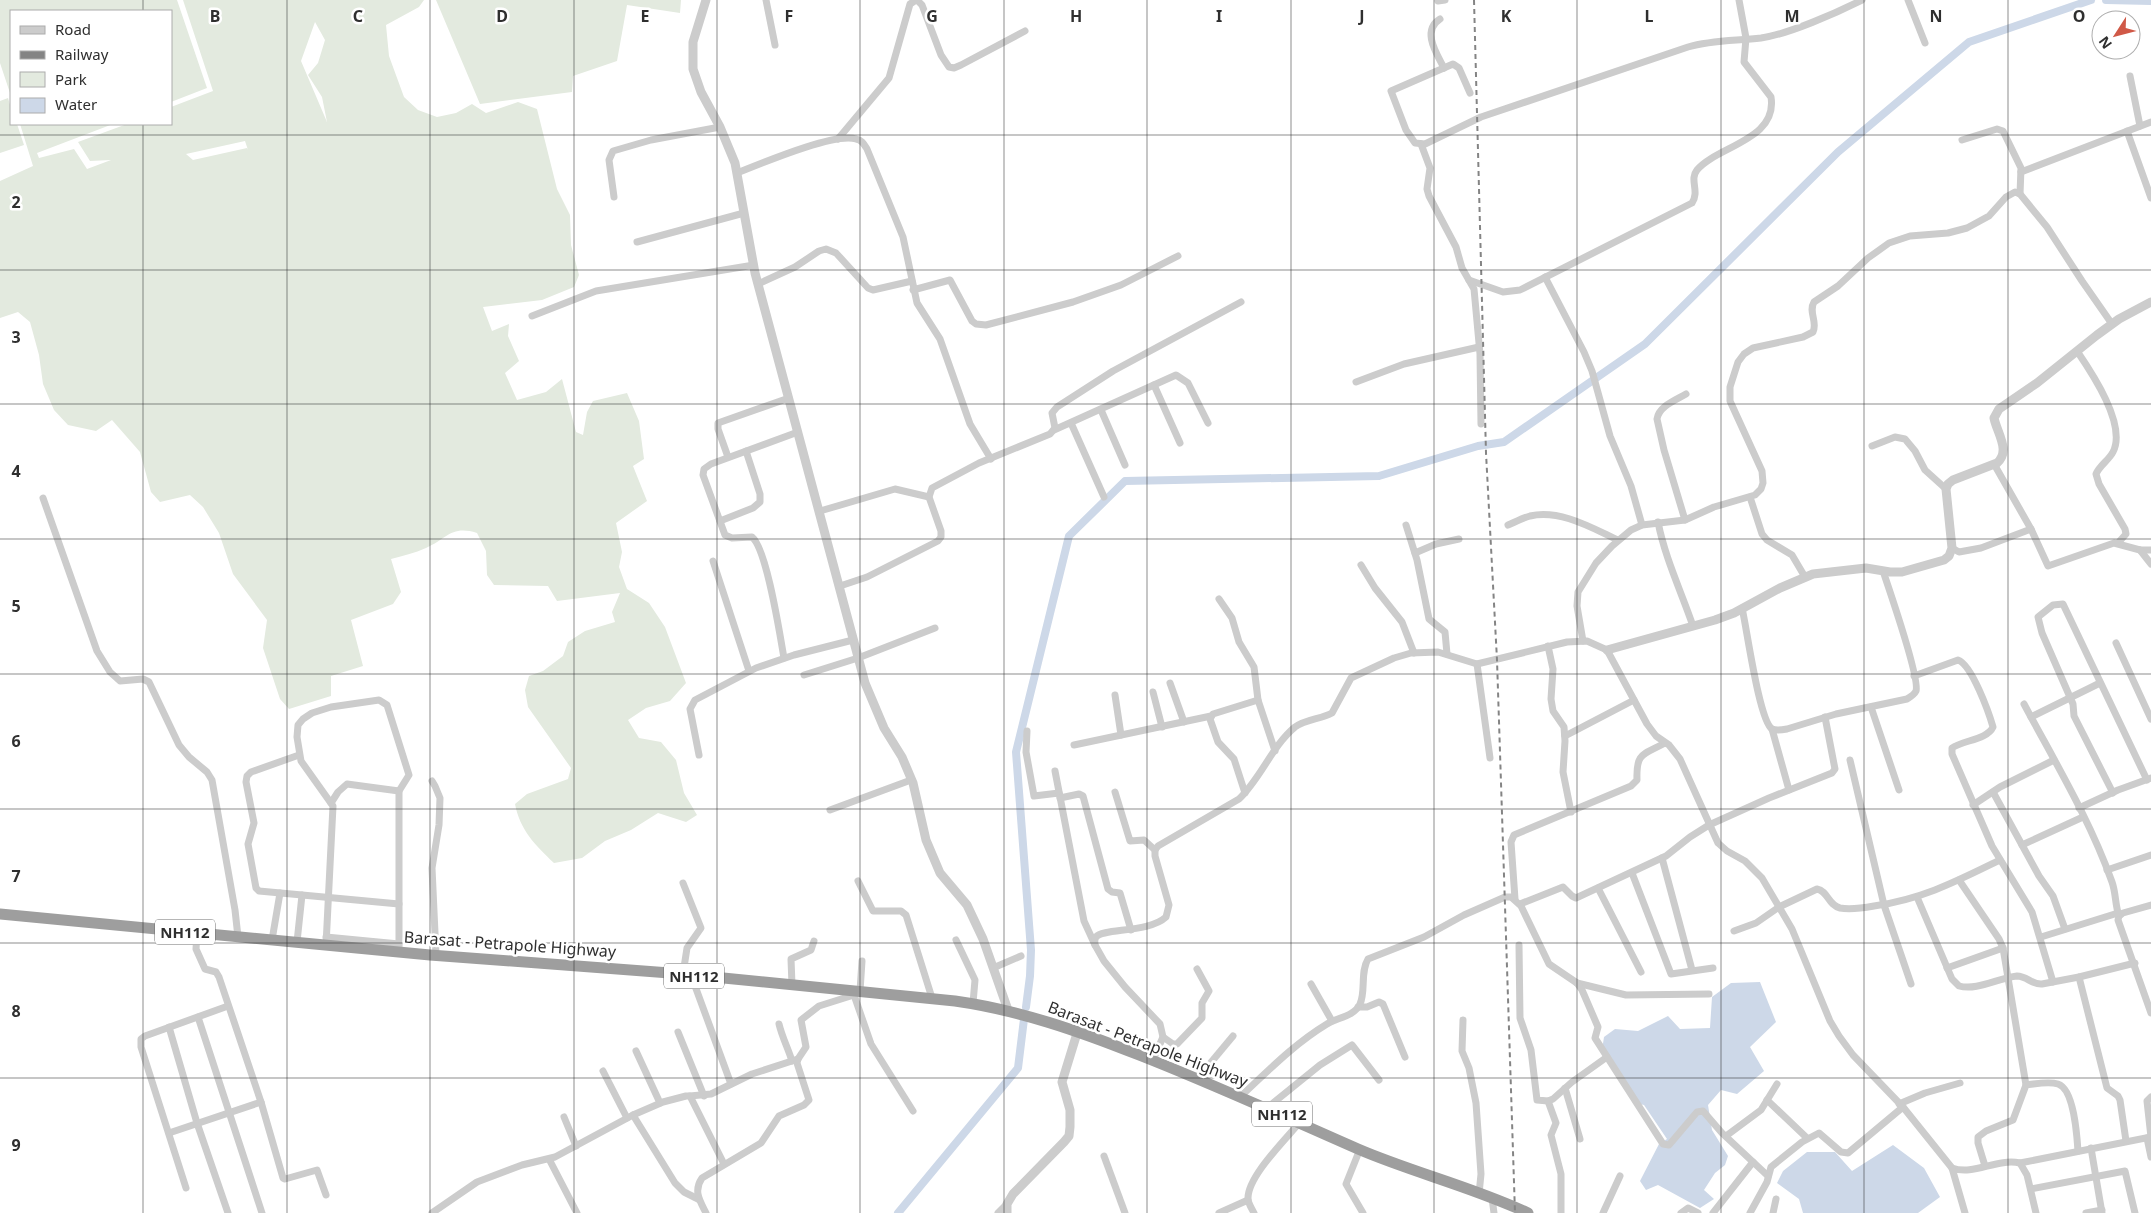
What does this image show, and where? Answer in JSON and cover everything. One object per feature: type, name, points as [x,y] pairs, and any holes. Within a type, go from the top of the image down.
[{"type":"highway","name":"Barasat - Petrapole Highway","points":[[0,914],[272,940],[297,942],[326,941],[399,948],[436,955],[687,975],[973,1003],[1013,1011],[1078,1030],[1198,1078],[1360,1149],[1528,1213]]},
{"type":"street","points":[[706,0],[693,42],[693,69],[701,92],[731,151],[737,172],[758,284],[865,683],[884,728],[902,757],[911,780],[926,840],[940,873],[967,905],[1013,1011]]},
{"type":"street","points":[[766,0],[775,45]]},
{"type":"street","points":[[838,139],[887,81],[910,4],[916,0],[922,5],[940,55],[949,68],[961,65],[1025,31]]},
{"type":"street","points":[[1469,280],[1503,292],[1513,292],[1686,208],[1696,197],[1693,176],[1703,164],[1740,143],[1760,128],[1771,111],[1771,97],[1744,62],[1746,38],[1739,0]]},
{"type":"street","points":[[1470,93],[1458,66],[1453,64],[1392,91],[1410,136],[1416,144],[1421,144],[1481,117],[1652,61],[1688,47],[1717,40],[1773,35],[1826,16],[1862,0]]},
{"type":"street","points":[[1908,0],[1925,43]]},
{"type":"street","points":[[1440,19],[1434,24],[1431,34],[1433,45],[1444,68]]},
{"type":"street","points":[[2130,76],[2140,126]]},
{"type":"street","points":[[2021,172],[2151,122]]},
{"type":"street","points":[[614,197],[609,160],[612,151],[659,138],[720,127]]},
{"type":"street","points":[[1962,140],[2000,129],[2016,156],[2021,172],[2020,194],[2047,226],[2082,282],[2112,324]]},
{"type":"street","points":[[2127,131],[2151,198]]},
{"type":"street","points":[[737,172],[777,157],[838,139],[857,139],[862,141],[901,231],[917,302],[940,339],[970,424],[990,459]]},
{"type":"street","points":[[1421,144],[1430,168],[1427,189],[1429,196],[1456,246],[1462,268],[1474,289],[1479,347],[1481,424]]},
{"type":"street","points":[[1583,641],[1577,606],[1578,592],[1596,563],[1618,540],[1631,530],[1642,525],[1685,520],[1714,507],[1750,497],[1761,489],[1763,476],[1732,407],[1730,395],[1738,362],[1744,354],[1753,348],[1803,337],[1813,332],[1815,324],[1811,308],[1814,302],[1838,286],[1868,258],[1889,243],[1910,236],[1948,233],[1967,228],[1989,216],[2011,194],[2020,194]]},
{"type":"street","points":[[637,242],[744,213]]},
{"type":"street","points":[[758,284],[796,267],[819,250],[826,249],[836,253],[868,288],[873,290],[912,282]]},
{"type":"street","points":[[913,290],[950,280],[972,321],[976,324],[986,325],[1073,302],[1121,284],[1178,256]]},
{"type":"street","points":[[532,316],[596,291],[754,265]]},
{"type":"street","points":[[1545,277],[1592,371],[1610,436],[1631,486],[1642,525]]},
{"type":"street","points":[[1054,430],[1052,412],[1057,407],[1120,367],[1241,302]]},
{"type":"street","points":[[1607,650],[1693,626],[1742,608],[1813,574],[1866,568],[1902,572],[1938,563],[1949,556],[1952,548],[1946,489],[1953,480],[1994,464],[2002,458],[2004,453],[1994,418],[1999,409],[2037,384],[2112,324],[2151,302]]},
{"type":"street","points":[[1356,382],[1404,364],[1479,347]]},
{"type":"street","points":[[2077,351],[2104,394],[2114,426],[2116,436],[2113,452],[2096,474],[2099,484],[2125,529],[2126,534],[2118,543]]},
{"type":"street","points":[[840,586],[867,578],[938,541],[941,537],[941,531],[929,497],[932,488],[990,459],[1050,434],[1054,430],[1154,385],[1176,376],[1183,378],[1188,382],[1208,423]]},
{"type":"street","points":[[1154,385],[1180,443]]},
{"type":"street","points":[[1685,520],[1664,450],[1657,415],[1664,408],[1686,394]]},
{"type":"street","points":[[728,458],[718,430],[718,423],[789,398]]},
{"type":"street","points":[[1101,410],[1125,466]]},
{"type":"street","points":[[1071,423],[1104,497]]},
{"type":"street","points":[[784,658],[769,583],[757,542],[752,537],[728,537],[703,475],[708,466],[798,432]]},
{"type":"street","points":[[1872,446],[1895,438],[1905,439],[1915,451],[1925,470],[1946,489]]},
{"type":"street","points":[[720,521],[753,508],[760,502],[760,494],[746,451]]},
{"type":"street","points":[[1994,464],[2031,529],[2048,566],[2108,544],[2118,543],[2140,550],[2151,550]]},
{"type":"street","points":[[820,511],[895,489],[929,497]]},
{"type":"street","points":[[1750,497],[1762,534],[1767,540],[1787,550],[1805,577]]},
{"type":"street","points":[[42,498],[98,651],[110,672],[120,681],[138,679],[149,682],[179,745],[210,776],[234,899],[238,936]]},
{"type":"street","points":[[1508,525],[1530,516],[1558,516],[1578,522],[1618,540]]},
{"type":"street","points":[[1658,522],[1666,556],[1677,580],[1693,626]]},
{"type":"street","points":[[1406,525],[1415,553],[1429,619],[1445,632],[1447,654]]},
{"type":"street","points":[[1952,548],[1959,552],[1981,548],[2031,529]]},
{"type":"street","points":[[1415,553],[1436,544],[1459,539]]},
{"type":"street","points":[[2140,550],[2151,564]]},
{"type":"street","points":[[713,561],[749,671]]},
{"type":"street","points":[[1361,565],[1375,588],[1402,622],[1414,653]]},
{"type":"street","points":[[1772,729],[1787,729],[1825,717],[1907,699],[1916,691],[1906,640],[1883,571]]},
{"type":"street","points":[[1219,599],[1232,618],[1239,642],[1254,667],[1258,700],[1275,751]]},
{"type":"street","points":[[2079,808],[2149,779],[2100,683],[2063,604],[2054,605],[2042,612],[2038,620],[2070,698],[2077,723],[2113,793]]},
{"type":"street","points":[[1742,608],[1760,707],[1767,724],[1772,729],[1789,790]]},
{"type":"street","points":[[804,675],[858,658],[934,628]]},
{"type":"street","points":[[699,755],[690,714],[695,700],[749,671],[784,658],[853,640]]},
{"type":"street","points":[[1155,850],[1173,837],[1230,805],[1245,793],[1275,751],[1297,726],[1332,712],[1345,686],[1354,676],[1394,658],[1414,653],[1447,654],[1468,663],[1477,664],[1548,646],[1583,641],[1598,645],[1607,650],[1653,732],[1666,742],[1680,759],[1718,843],[1754,868],[1779,907],[1800,945],[1830,1021],[1839,1036],[1853,1055],[1901,1106],[1952,1168],[1965,1213]]},
{"type":"street","points":[[2116,643],[2151,719]]},
{"type":"street","points":[[1548,646],[1553,664],[1552,707],[1564,727],[1563,772],[1571,812]]},
{"type":"street","points":[[1914,676],[1958,660],[1964,662],[1972,677],[1993,727],[1991,732],[1956,745],[1952,748],[1952,754],[2000,860],[2032,912],[2054,982]]},
{"type":"street","points":[[1477,664],[1490,758]]},
{"type":"street","points":[[1170,683],[1184,722]]},
{"type":"street","points":[[2031,716],[2100,683]]},
{"type":"street","points":[[1153,692],[1162,727]]},
{"type":"street","points":[[1115,695],[1121,735]]},
{"type":"street","points":[[1074,745],[1211,716],[1258,700]]},
{"type":"street","points":[[1565,736],[1634,700]]},
{"type":"street","points":[[326,941],[333,811],[331,803],[301,761],[296,731],[302,719],[312,713],[331,707],[383,701],[387,705],[409,775],[399,791],[399,948]]},
{"type":"street","points":[[2024,704],[2079,808],[2115,889],[2119,923],[2151,1013]]},
{"type":"street","points":[[1871,707],[1899,790]]},
{"type":"street","points":[[1211,716],[1210,719],[1218,742],[1234,760],[1245,793]]},
{"type":"street","points":[[1240,1097],[1298,1044],[1332,1021],[1351,1013],[1358,1007],[1365,966],[1368,959],[1424,937],[1469,912],[1505,897],[1517,902],[1565,888],[1574,898],[1662,858],[1690,837],[1709,826],[1789,790],[1824,777],[1835,769],[1825,717]]},
{"type":"street","points":[[1027,731],[1026,752],[1034,796],[1079,794],[1083,796],[1108,888],[1112,892],[1120,893],[1131,930]]},
{"type":"street","points":[[1666,742],[1640,757],[1636,765],[1637,780],[1631,786],[1514,835],[1512,838],[1517,902],[1549,964],[1577,983],[1626,995],[1709,994]]},
{"type":"street","points":[[299,755],[251,772],[247,776],[246,782],[254,823],[248,844],[254,885],[259,891],[399,904]]},
{"type":"street","points":[[1850,760],[1884,904],[1911,984]]},
{"type":"street","points":[[1974,805],[2022,775],[2054,760]]},
{"type":"street","points":[[1055,772],[1084,921],[1104,962],[1160,1024],[1163,1037],[1153,1060]]},
{"type":"street","points":[[830,810],[911,780]]},
{"type":"street","points":[[432,781],[440,798],[439,824],[432,868],[436,955]]},
{"type":"street","points":[[331,803],[338,792],[347,784],[399,791]]},
{"type":"street","points":[[1095,945],[1096,938],[1105,932],[1131,930],[1162,921],[1169,912],[1169,905],[1157,865],[1155,850],[1144,840],[1130,841],[1115,792]]},
{"type":"street","points":[[1993,792],[2039,876],[2053,896],[2065,930]]},
{"type":"street","points":[[2022,846],[2083,817]]},
{"type":"street","points":[[2107,870],[2151,855]]},
{"type":"street","points":[[1662,858],[1692,970]]},
{"type":"street","points":[[1734,931],[1756,924],[1779,907],[1817,889],[1824,892],[1833,906],[1840,908],[1850,909],[1884,904],[1917,897],[1959,880],[2000,860]]},
{"type":"street","points":[[1632,873],[1669,972],[1673,975],[1692,970],[1713,968]]},
{"type":"street","points":[[1959,880],[1999,939],[2003,948],[2026,1085],[2013,1120],[1986,1131],[1978,1137],[1985,1166]]},
{"type":"street","points":[[858,881],[873,911],[901,911],[906,915],[932,998]]},
{"type":"street","points":[[683,883],[701,928],[686,948],[687,975],[731,1084]]},
{"type":"street","points":[[1598,888],[1641,972]]},
{"type":"street","points":[[272,940],[280,892]]},
{"type":"street","points":[[297,942],[302,895]]},
{"type":"street","points":[[1917,897],[1954,983],[1963,987],[2022,976],[2038,984],[2054,982],[2135,964]]},
{"type":"street","points":[[2041,937],[2151,905]]},
{"type":"street","points":[[197,933],[196,949],[206,969],[217,974],[261,1102],[283,1178],[285,1180],[317,1170],[326,1195]]},
{"type":"street","points":[[956,940],[975,980],[973,1003]]},
{"type":"street","points":[[792,985],[791,959],[809,951],[814,941]]},
{"type":"street","points":[[1518,945],[1520,1018],[1531,1050],[1536,1098],[1538,1101],[1548,1101],[1607,1057]]},
{"type":"street","points":[[1947,968],[2003,948]]},
{"type":"street","points":[[994,968],[1022,956]]},
{"type":"street","points":[[862,961],[860,992],[871,1044],[913,1111]]},
{"type":"street","points":[[1163,1037],[1176,1044],[1202,1018],[1202,1002],[1209,991],[1198,969]]},
{"type":"street","points":[[2079,977],[2108,1088],[2120,1100],[2126,1141]]},
{"type":"street","points":[[1577,983],[1598,1026],[1595,1038],[1663,1144],[1669,1145],[1700,1110],[1768,1176]]},
{"type":"street","points":[[1311,984],[1332,1021]]},
{"type":"street","points":[[432,1213],[477,1182],[522,1165],[549,1159],[630,1117],[660,1104],[690,1096],[704,1096],[752,1074],[795,1060],[806,1047],[801,1023],[803,1017],[819,1006],[860,992]]},
{"type":"street","points":[[1358,1007],[1367,1007],[1379,1002],[1383,1004],[1405,1057]]},
{"type":"street","points":[[186,1188],[141,1047],[141,1040],[144,1036],[228,1006]]},
{"type":"street","points":[[198,1017],[262,1213]]},
{"type":"street","points":[[1463,1020],[1462,1050],[1469,1068],[1476,1103],[1481,1174],[1479,1194]]},
{"type":"street","points":[[706,1213],[698,1199],[698,1184],[702,1178],[764,1140],[779,1116],[807,1103],[810,1096],[779,1024]]},
{"type":"street","points":[[169,1027],[197,1123],[228,1213]]},
{"type":"street","points":[[998,1213],[1007,1209],[1013,1194],[1069,1136],[1070,1110],[1062,1082],[1078,1030]]},
{"type":"street","points":[[678,1032],[704,1096]]},
{"type":"street","points":[[1198,1078],[1233,1036]]},
{"type":"street","points":[[1267,1108],[1320,1065],[1352,1045],[1379,1080]]},
{"type":"street","points":[[636,1051],[660,1104]]},
{"type":"street","points":[[603,1071],[630,1117],[676,1183],[684,1192],[698,1199]]},
{"type":"street","points":[[1750,1213],[1767,1182],[1771,1167],[1807,1138],[1819,1133],[1841,1152],[1848,1153],[1901,1106],[1925,1093],[1960,1083]]},
{"type":"street","points":[[1726,1136],[1761,1110],[1776,1084]]},
{"type":"street","points":[[2026,1085],[2058,1084],[2067,1091],[2071,1104],[2078,1151]]},
{"type":"street","points":[[1565,1088],[1580,1138]]},
{"type":"street","points":[[690,1096],[724,1164]]},
{"type":"street","points":[[2151,1097],[2147,1101],[2151,1157]]},
{"type":"street","points":[[1767,1100],[1807,1138]]},
{"type":"street","points":[[1548,1101],[1556,1126],[1552,1135],[1561,1174],[1561,1213]]},
{"type":"street","points":[[169,1133],[261,1102]]},
{"type":"street","points":[[564,1117],[576,1146]]},
{"type":"street","points":[[1254,1213],[1248,1200],[1253,1181],[1267,1161],[1300,1122]]},
{"type":"street","points":[[1952,1168],[1960,1171],[2007,1161],[2020,1163],[2126,1141],[2150,1138]]},
{"type":"street","points":[[2086,1213],[2102,1212],[2091,1148]]},
{"type":"street","points":[[1360,1149],[1346,1187],[1363,1213]]},
{"type":"street","points":[[1104,1156],[1125,1213]]},
{"type":"street","points":[[549,1159],[577,1213]]},
{"type":"street","points":[[1713,1213],[1753,1162]]},
{"type":"street","points":[[2020,1163],[2027,1175],[2036,1213]]},
{"type":"street","points":[[2031,1189],[2126,1171],[2135,1213]]},
{"type":"street","points":[[1603,1213],[1620,1176]]},
{"type":"street","points":[[1492,1198],[1494,1213]]},
{"type":"street","points":[[1773,1213],[1776,1199]]},
{"type":"street","points":[[1220,1213],[1248,1200]]},
{"type":"street","points":[[1681,1213],[1688,1208],[1698,1213]]},
{"type":"green space","points":[[0,0],[177,0],[207,88],[172,102],[172,10],[10,10],[10,93],[0,63]]},
{"type":"green space","points":[[183,0],[424,0],[419,7],[386,25],[389,56],[404,97],[418,110],[437,117],[456,113],[472,104],[486,113],[518,102],[537,109],[557,189],[570,215],[571,245],[579,275],[574,287],[542,300],[483,307],[492,331],[509,324],[508,336],[519,361],[505,373],[517,400],[546,392],[562,379],[576,432],[583,435],[587,412],[593,401],[627,393],[639,421],[644,459],[633,466],[647,501],[616,523],[622,552],[619,567],[627,589],[649,603],[665,627],[686,683],[670,701],[646,708],[628,720],[639,738],[661,742],[676,760],[684,793],[697,815],[686,822],[658,813],[631,830],[605,841],[582,858],[554,863],[529,836],[517,813],[515,804],[527,794],[568,779],[571,768],[528,707],[525,690],[529,676],[543,671],[563,656],[568,642],[585,631],[615,622],[612,612],[620,593],[557,601],[548,586],[494,585],[487,575],[486,551],[477,533],[468,531],[455,532],[426,548],[391,559],[401,592],[393,604],[351,620],[363,666],[331,676],[331,696],[289,709],[280,699],[263,648],[267,620],[233,574],[219,533],[203,507],[190,495],[160,502],[151,492],[140,452],[112,420],[96,431],[68,425],[54,410],[43,384],[39,355],[30,322],[18,312],[0,318],[0,181],[33,166],[20,125],[110,125],[37,153],[39,158],[74,149],[87,169],[111,160],[90,161],[78,142],[124,125],[172,125],[172,107],[213,91]],"holes":[[[315,22],[325,40],[318,63],[308,75],[322,97],[327,122],[301,61]],[[245,141],[248,150],[247,148],[193,160],[186,154]]]},
{"type":"green space","points":[[436,0],[681,0],[680,13],[627,5],[617,61],[573,76],[572,92],[480,104]]},
{"type":"green space","points":[[8,98],[10,105],[10,125],[17,125],[24,145],[0,153],[0,101]]},
{"type":"water","points":[[1760,982],[1776,1022],[1750,1047],[1764,1071],[1737,1094],[1721,1090],[1708,1105],[1712,1130],[1728,1156],[1725,1165],[1715,1173],[1704,1190],[1714,1199],[1700,1208],[1658,1185],[1646,1190],[1640,1181],[1659,1144],[1667,1139],[1644,1105],[1635,1103],[1602,1050],[1604,1037],[1615,1029],[1638,1031],[1668,1016],[1680,1029],[1710,1028],[1712,997],[1731,983]]},
{"type":"water","points":[[1893,1145],[1924,1168],[1940,1197],[1918,1213],[1803,1213],[1799,1199],[1777,1183],[1783,1171],[1807,1152],[1835,1152],[1852,1171]]},
{"type":"waterway","points":[[1026,1007],[1031,950],[1016,752],[1069,536],[1125,481],[1379,476],[1478,446],[1504,442],[1645,344],[1838,152],[1969,42],[2091,0]]},
{"type":"waterway","points":[[2106,0],[2151,1]]},
{"type":"waterway","points":[[898,1213],[1018,1068],[1024,1019]]},
{"type":"railway","points":[[1474,0],[1486,453],[1497,660],[1515,1213]]}]
